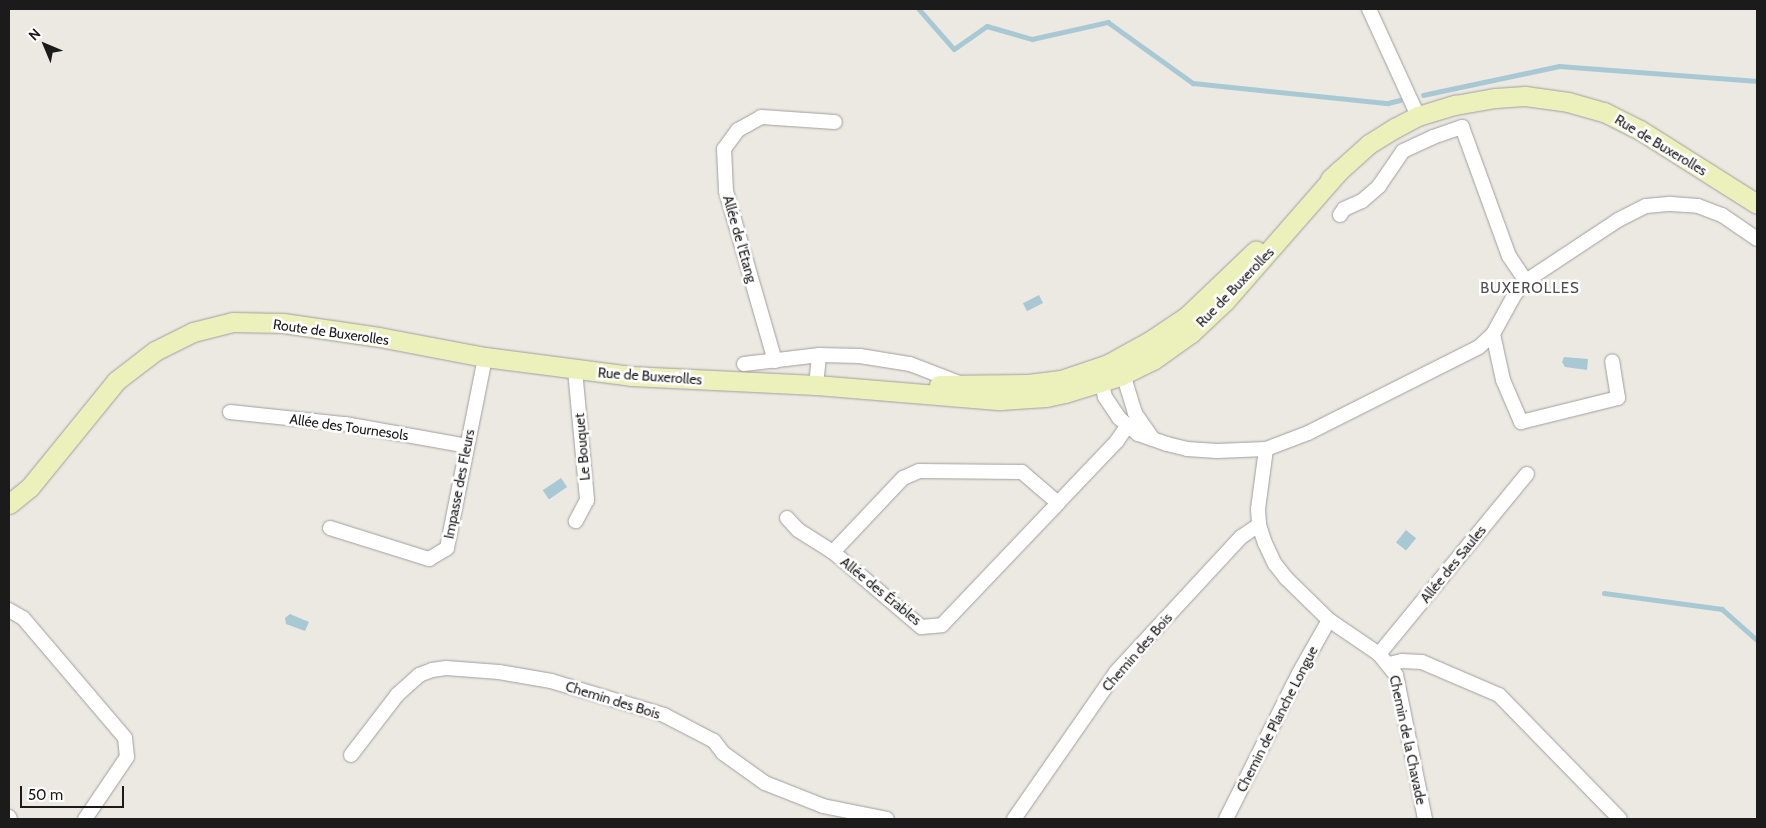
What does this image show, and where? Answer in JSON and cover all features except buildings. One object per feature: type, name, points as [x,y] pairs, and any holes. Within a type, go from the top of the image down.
[{"type":"street","points":[[1369,9],[1418,116]]},
{"type":"street","name":"Rue de Buxerolles","points":[[485,358],[631,376],[816,385],[1000,400],[1046,397],[1153,360],[1191,334],[1225,301],[1339,171],[1369,144],[1418,116],[1455,105],[1495,98],[1526,96],[1568,102],[1604,112],[1640,130],[1757,204]]},
{"type":"street","name":"Allée de l'Etang","points":[[775,361],[726,191],[724,149],[738,130],[761,117],[836,122]]},
{"type":"street","points":[[1340,215],[1344,209],[1362,201],[1379,186],[1403,151],[1433,137],[1462,127],[1509,256],[1526,281]]},
{"type":"street","points":[[1153,439],[1135,413],[1125,381],[1110,374],[1105,397],[1127,426],[1138,434],[1153,439],[1197,450],[1243,451],[1266,449],[1308,433],[1479,347],[1493,334],[1515,294],[1526,281],[1618,220],[1646,206],[1671,204],[1698,206],[1722,215],[1757,239]]},
{"type":"street","name":"Route de Buxerolles","points":[[9,504],[30,487],[116,381],[155,351],[193,332],[232,322],[283,323],[379,338],[485,358]]},
{"type":"street","points":[[1493,334],[1503,380],[1521,422],[1618,398],[1612,361]]},
{"type":"street","points":[[816,385],[819,355]]},
{"type":"street","points":[[744,364],[819,355],[860,356],[910,364],[964,384]]},
{"type":"street","name":"Impasse des Fleurs","points":[[330,528],[429,559],[447,548],[485,358]]},
{"type":"street","name":"Le Bouquet","points":[[575,370],[587,500],[576,521]]},
{"type":"street","name":"Rue de Buxerolles","points":[[816,385],[1028,384],[1110,374]]},
{"type":"street","name":"Allée des Tournesols","points":[[230,412],[345,424],[467,446]]},
{"type":"street","name":"Allée des Érables","points":[[1058,503],[1022,472],[919,471],[903,478],[833,552],[921,627],[942,625],[1117,441],[1127,426]]},
{"type":"street","points":[[1266,449],[1258,509],[1259,525],[1275,564],[1286,578],[1329,620],[1384,659],[1422,662],[1499,695],[1620,819]]},
{"type":"street","name":"Allée des Saules","points":[[1384,659],[1527,474]]},
{"type":"street","points":[[787,518],[798,530],[833,552]]},
{"type":"street","name":"Chemin des Bois","points":[[1014,819],[1116,672],[1241,537],[1259,525]]},
{"type":"street","points":[[9,610],[24,618],[125,738],[127,757],[85,819]]},
{"type":"street","name":"Chemin de Planche Longue","points":[[1226,819],[1299,673],[1329,620]]},
{"type":"street","name":"Chemin de la Chavade","points":[[1384,659],[1396,675],[1425,819]]},
{"type":"street","name":"Chemin des Bois","points":[[351,755],[397,695],[419,675],[432,670],[446,668],[499,672],[551,681],[664,715],[714,741],[723,753],[765,783],[823,806],[887,819]]},
{"type":"water","points":[[1039,295],[1043,303],[1027,311],[1023,303]]},
{"type":"water","points":[[1564,357],[1588,359],[1587,370],[1565,367],[1562,362]]},
{"type":"water","points":[[561,478],[567,487],[549,499],[543,490]]},
{"type":"water","points":[[1406,530],[1416,538],[1406,551],[1396,542]]},
{"type":"water","points":[[290,614],[309,622],[305,631],[286,624],[285,618]]},
{"type":"waterway","points":[[919,9],[954,49],[987,26],[1032,39],[1108,22],[1193,83],[1388,103],[1400,100]]},
{"type":"waterway","points":[[1423,95],[1559,66],[1757,81]]},
{"type":"waterway","points":[[1604,593],[1722,609],[1757,640]]},
{"type":"district","name":"BUXEROLLES","points":[[1530,289]]}]
